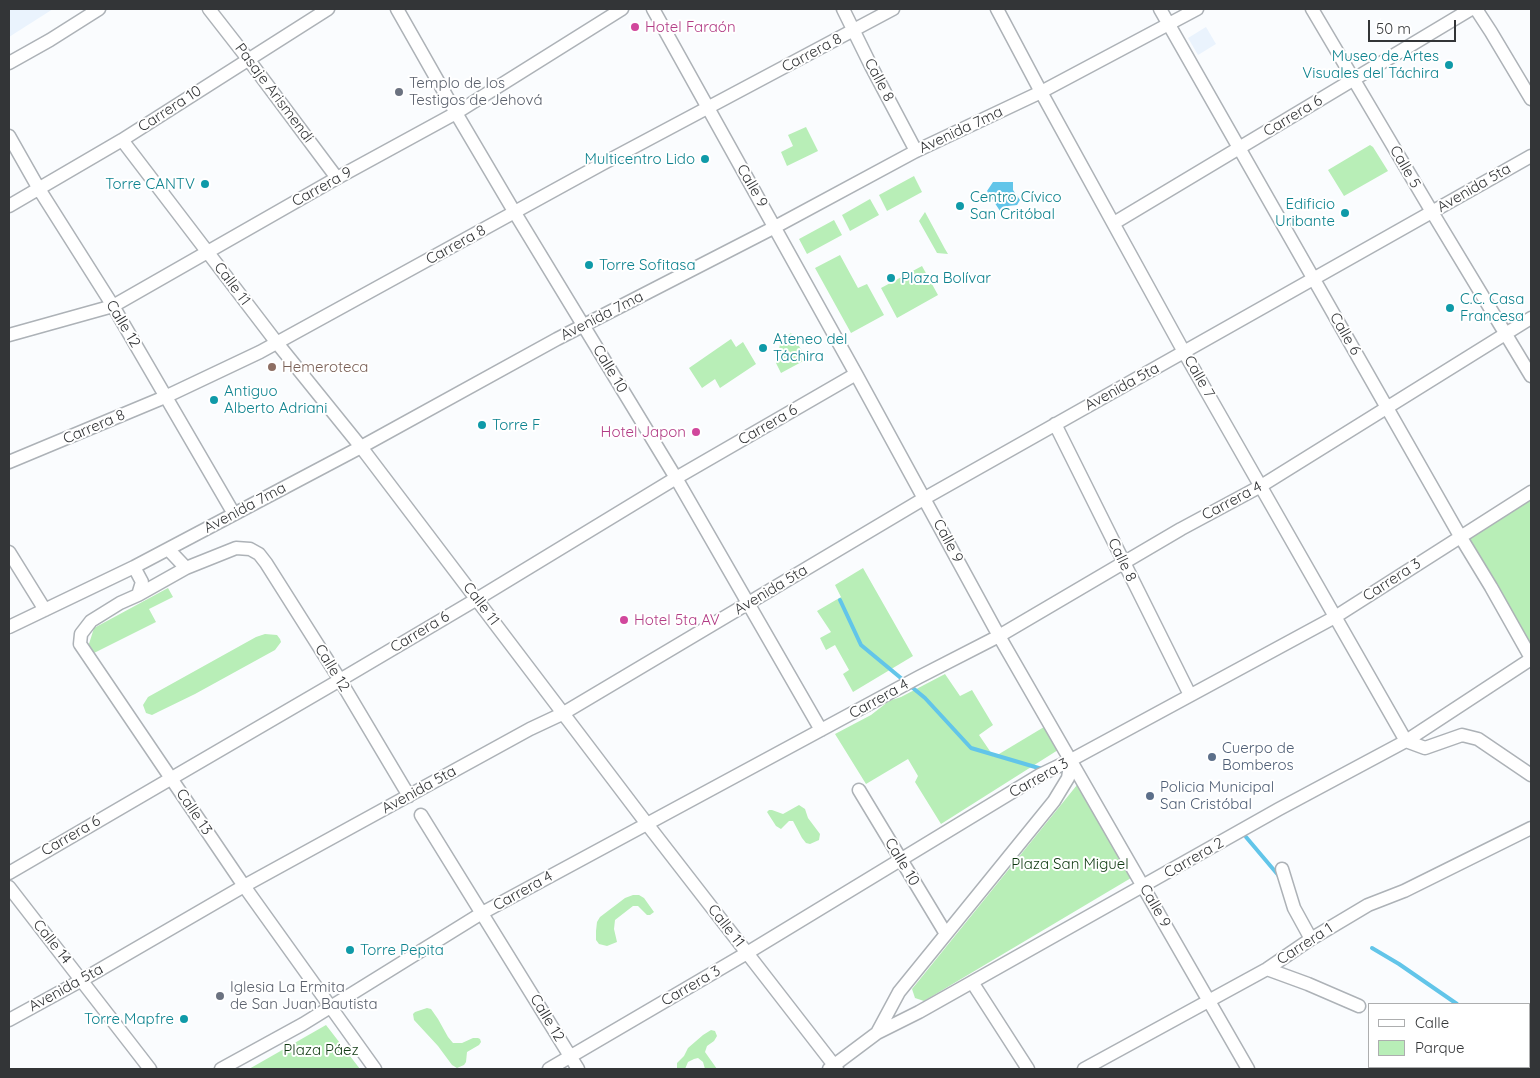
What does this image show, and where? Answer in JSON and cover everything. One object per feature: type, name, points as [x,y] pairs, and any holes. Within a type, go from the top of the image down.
[{"type":"street","points":[[9,63],[99,9]]},
{"type":"street","name":"Pasaje Arismendi","points":[[210,9],[337,178]]},
{"type":"street","name":"Carrera 10","points":[[9,206],[122,140],[328,9]]},
{"type":"street","name":"Calle 10","points":[[397,9],[515,213],[676,478],[821,730]]},
{"type":"street","name":"Carrera 9","points":[[9,335],[112,306],[337,178],[456,113],[622,9]]},
{"type":"street","name":"Calle 9","points":[[653,9],[925,498],[999,636],[1248,1069]]},
{"type":"street","name":"Calle 8","points":[[844,9],[916,151]]},
{"type":"street","name":"Carrera 8","points":[[9,462],[165,397],[277,343],[893,9]]},
{"type":"street","name":"Calle 7","points":[[998,9],[1041,92],[1184,352],[1406,741]]},
{"type":"street","name":"Calle 6","points":[[1160,9],[1531,659]]},
{"type":"street","name":"Avenida 7ma","points":[[9,627],[134,567],[702,263],[775,227],[916,151],[1041,92],[1197,9]]},
{"type":"street","name":"Calle 5","points":[[1312,9],[1531,376]]},
{"type":"street","name":"Carrera 6","points":[[1114,223],[1471,9]]},
{"type":"street","points":[[1476,9],[1492,32],[1531,99]]},
{"type":"street","name":"Calle 12","points":[[9,136],[39,189],[112,306],[234,514]]},
{"type":"street","name":"Calle 11","points":[[122,140],[277,343],[361,447],[562,714],[747,953],[833,1068]]},
{"type":"street","name":"Avenida 5ta","points":[[9,1020],[244,886],[530,729],[562,714],[925,498],[1531,156]]},
{"type":"street","name":"Carrera 4","points":[[221,1069],[330,1008],[482,914],[919,676],[999,636],[1181,529],[1261,486],[1531,318]]},
{"type":"street","name":"Carrera 6","points":[[9,873],[477,599],[676,478],[856,374]]},
{"type":"street","name":"Calle 8","points":[[1055,424],[1190,695]]},
{"type":"street","name":"Carrera 3","points":[[549,1069],[747,953],[1040,775],[1335,617],[1531,492]]},
{"type":"street","name":"Calle 12","points":[[138,594],[186,568],[236,548],[250,549],[259,554],[340,680],[409,796]]},
{"type":"street","points":[[168,549],[186,568]]},
{"type":"street","points":[[9,552],[45,610]]},
{"type":"street","points":[[134,567],[142,582],[138,594]]},
{"type":"street","name":"Calle 13","points":[[138,594],[92,621],[82,634],[80,644],[244,886],[375,1069]]},
{"type":"street","name":"Carrera 2","points":[[833,1068],[877,1033],[919,1012],[1144,887],[1279,809],[1406,741],[1531,659]]},
{"type":"street","points":[[1406,741],[1424,748],[1462,735],[1478,739],[1531,775]]},
{"type":"street","points":[[877,1033],[899,992],[1054,801],[1068,778],[1071,760]]},
{"type":"street","name":"Calle 10","points":[[859,790],[946,934]]},
{"type":"street","name":"Calle 12","points":[[421,815],[578,1069]]},
{"type":"street","name":"Carrera 1","points":[[1084,1069],[1267,969],[1311,939],[1368,905],[1404,891],[1531,828]]},
{"type":"street","points":[[1282,869],[1294,908],[1311,939]]},
{"type":"street","name":"Calle 14","points":[[9,887],[150,1069]]},
{"type":"street","points":[[1267,969],[1359,1006]]},
{"type":"street","points":[[972,982],[1028,1069]]},
{"type":"street","points":[[899,992],[902,1005],[906,1009],[919,1012]]},
{"type":"shaded area","points":[[9,9],[53,9],[9,37]]},
{"type":"shaded area","points":[[1206,27],[1216,44],[1198,55],[1188,38]]},
{"type":"green space","points":[[806,127],[818,151],[787,166],[781,152],[793,146],[788,135]]},
{"type":"green space","points":[[1370,145],[1388,171],[1344,196],[1328,170]]},
{"type":"green space","points":[[914,176],[922,192],[887,211],[879,195]]},
{"type":"green space","points":[[870,199],[879,215],[850,231],[842,215]]},
{"type":"green space","points":[[925,212],[948,254],[937,253],[919,221]]},
{"type":"green space","points":[[834,220],[842,235],[807,254],[799,239]]},
{"type":"green space","points":[[840,255],[858,288],[867,284],[884,315],[851,333],[815,268]]},
{"type":"green space","points":[[922,266],[938,295],[897,318],[881,288]]},
{"type":"green space","points":[[791,333],[807,359],[781,373],[776,363],[781,340]]},
{"type":"green space","points":[[731,339],[736,347],[743,342],[756,364],[720,388],[715,379],[702,388],[689,368]]},
{"type":"green space","points":[[1531,498],[1531,645],[1528,647],[1464,538]]},
{"type":"green space","points":[[863,568],[913,656],[853,692],[843,674],[849,670],[835,645],[826,650],[820,638],[831,632],[817,611],[841,597],[835,585]]},
{"type":"green space","points":[[168,588],[173,597],[149,609],[156,622],[92,654],[88,647],[94,628]]},
{"type":"green space","points":[[265,634],[277,635],[280,639],[281,642],[275,650],[195,694],[152,715],[146,713],[143,705],[148,697],[256,637]]},
{"type":"green space","points":[[945,674],[960,696],[972,690],[993,725],[979,735],[994,757],[1044,727],[1058,750],[941,824],[915,782],[918,776],[908,759],[866,784],[835,734],[871,715],[889,701],[901,697]]},
{"type":"green space","name":"Plaza San Miguel","points":[[1077,785],[1131,878],[924,1001],[915,998],[912,989]]},
{"type":"green space","points":[[799,805],[805,809],[808,818],[820,834],[819,840],[810,844],[806,843],[802,838],[793,821],[789,821],[781,829],[776,826],[767,812],[772,810],[783,814]]},
{"type":"green space","points":[[639,895],[644,898],[654,912],[647,915],[638,906],[633,906],[615,920],[614,929],[617,942],[607,946],[599,944],[596,940],[596,931],[597,922],[600,917],[625,898]]},
{"type":"green space","points":[[427,1008],[431,1009],[453,1043],[462,1043],[473,1038],[480,1039],[479,1045],[467,1052],[464,1065],[457,1068],[452,1065],[438,1046],[414,1020],[413,1014],[415,1012]]},
{"type":"green space","name":"Plaza Páez","points":[[326,1025],[360,1069],[249,1069]]},
{"type":"green space","points":[[711,1030],[715,1031],[717,1036],[707,1046],[705,1052],[717,1069],[705,1069],[703,1062],[698,1058],[688,1062],[685,1069],[677,1069],[677,1063],[684,1056],[688,1048]]},
{"type":"water","points":[[993,182],[1013,182],[1013,190],[1020,200],[1017,205],[1008,206],[1004,211],[1000,211],[987,191]]},
{"type":"waterway","points":[[840,600],[861,645],[925,698],[971,748],[1042,769]]},
{"type":"waterway","points":[[1246,837],[1279,876]]},
{"type":"waterway","points":[[1372,948],[1456,1003]]},
{"type":"place","name":"Hotel Faraón","points":[[635,27]]},
{"type":"place","name":"Museo de Artes Visuales del Táchira","points":[[1449,65]]},
{"type":"place","name":"Templo de los Testigos de Jehová","points":[[399,92]]},
{"type":"place","name":"Multicentro Lido","points":[[705,159]]},
{"type":"place","name":"Torre CANTV","points":[[205,184]]},
{"type":"place","name":"Centro Cívico San Critóbal","points":[[960,206]]},
{"type":"place","name":"Edificio Uribante","points":[[1345,213]]},
{"type":"place","name":"Torre Sofitasa","points":[[589,265]]},
{"type":"place","name":"Plaza Bolívar","points":[[891,278]]},
{"type":"place","name":"C.C. Casa Francesa","points":[[1450,308]]},
{"type":"place","name":"Ateneo del Táchira","points":[[763,348]]},
{"type":"place","name":"Hemeroteca","points":[[272,367]]},
{"type":"place","name":"Antiguo Alberto Adriani","points":[[214,400]]},
{"type":"place","name":"Torre F","points":[[482,425]]},
{"type":"place","name":"Hotel Japon","points":[[696,432]]},
{"type":"place","name":"Hotel 5ta AV","points":[[624,620]]},
{"type":"place","name":"Cuerpo de Bomberos","points":[[1212,757]]},
{"type":"place","name":"Policia Municipal San Cristóbal","points":[[1150,796]]},
{"type":"place","name":"Torre Pepita","points":[[350,950]]},
{"type":"place","name":"Iglesia La Ermita de San Juan Bautista","points":[[220,996]]},
{"type":"place","name":"Torre Mapfre","points":[[184,1019]]}]
